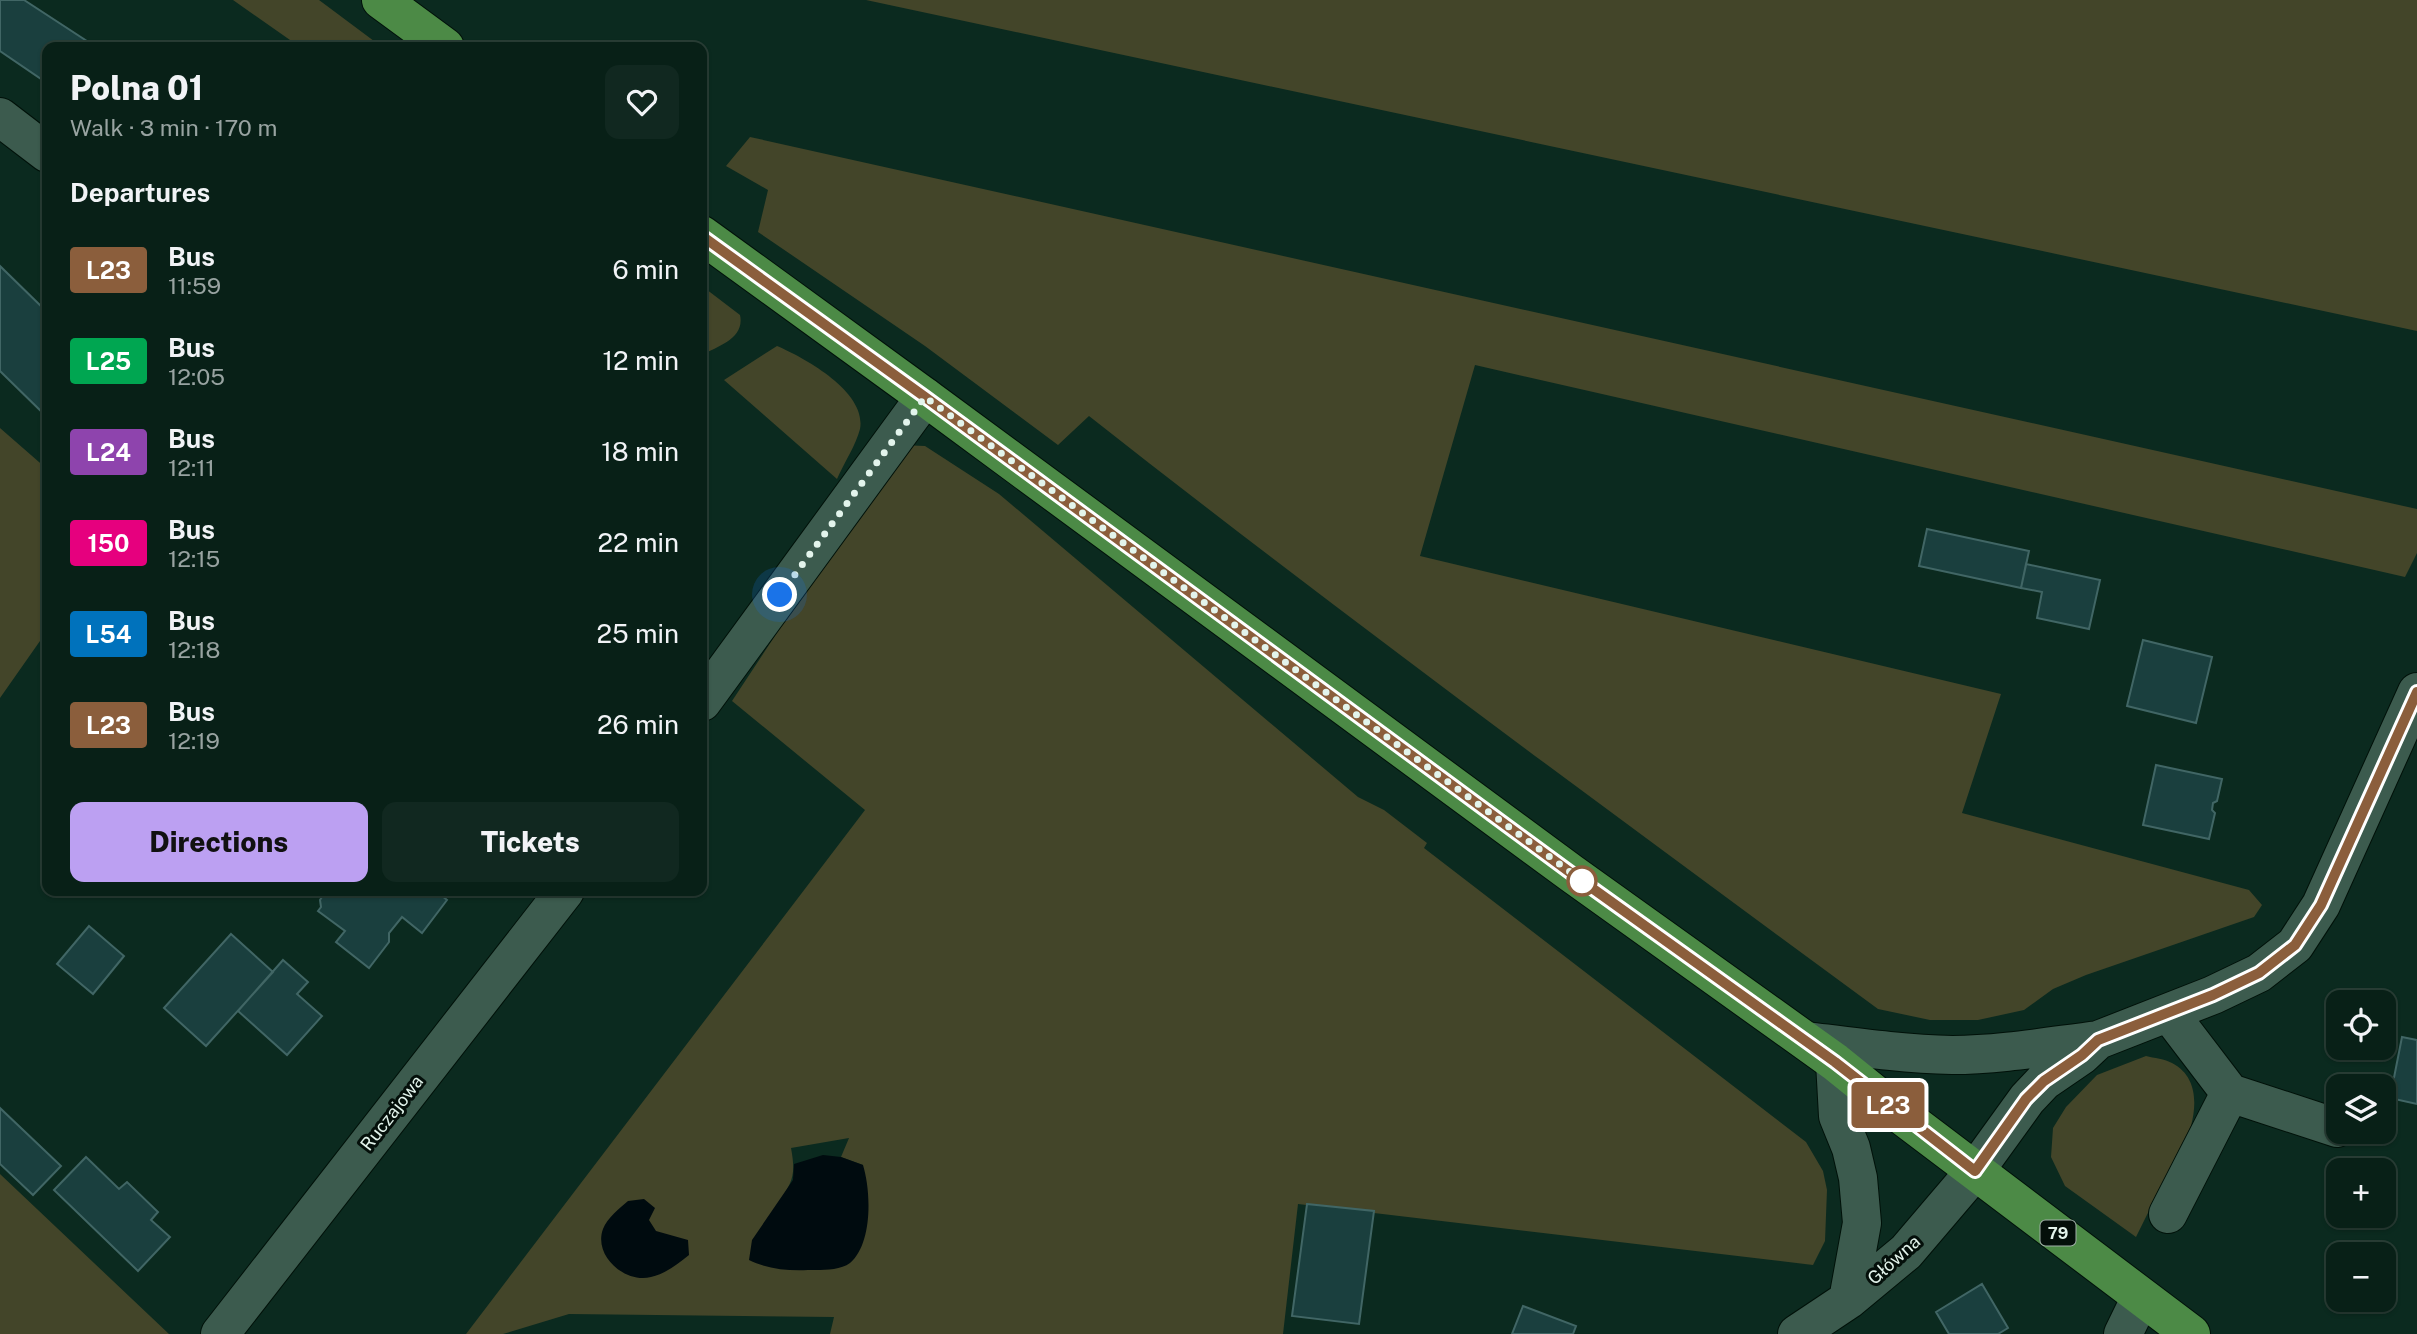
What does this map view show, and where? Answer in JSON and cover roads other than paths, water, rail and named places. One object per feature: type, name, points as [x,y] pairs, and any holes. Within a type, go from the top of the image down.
[{"type":"main road","points":[[381,0],[437,42]]},
{"type":"main road","name":"79","points":[[707,240],[1571,873],[1821,1052],[2190,1334]]},
{"type":"street","points":[[0,117],[42,149]]},
{"type":"street","points":[[707,695],[925,397]]},
{"type":"street","points":[[1848,1300],[1862,1223],[1858,1178],[1821,1052],[1891,1051],[1953,1055],[2098,1040],[2213,995],[2259,973],[2295,945],[2321,905],[2417,692]]},
{"type":"street","name":"Ruczajowa","points":[[220,1334],[561,896]]},
{"type":"street","points":[[2169,1013],[2230,1093],[2326,1124]]},
{"type":"street","name":"Główna","points":[[1797,1334],[1848,1300],[1906,1252],[1975,1171],[2026,1099],[2044,1081],[2082,1055],[2098,1040]]},
{"type":"street","points":[[2168,1214],[2230,1093]]},
{"type":"street","points":[[2123,1334],[2141,1297]]}]
